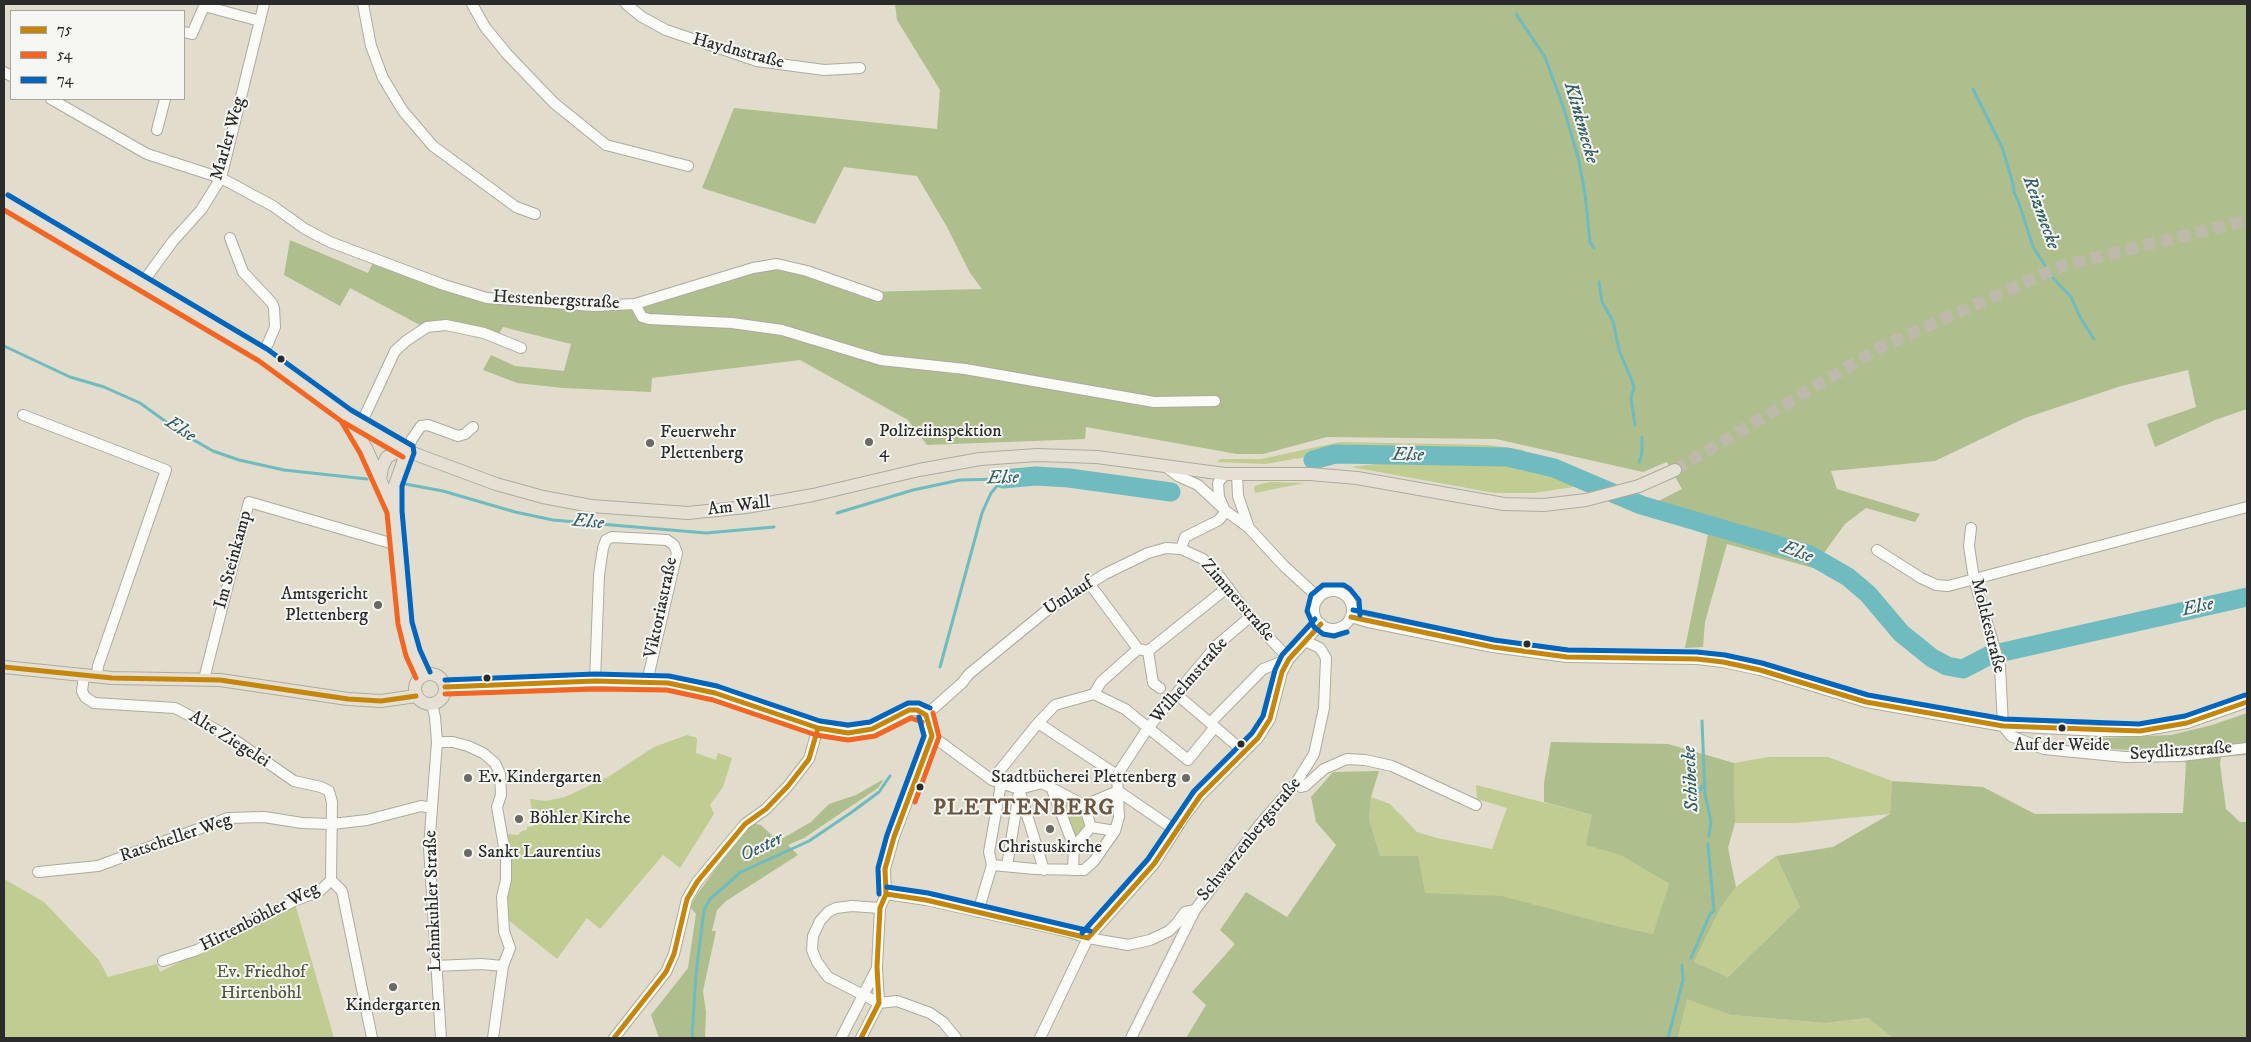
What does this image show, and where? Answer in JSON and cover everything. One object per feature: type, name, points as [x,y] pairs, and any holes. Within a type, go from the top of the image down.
[{"type":"main road","name":"Am Wall","points":[[4,201],[264,355],[347,416],[407,451],[462,472],[549,499],[591,506],[680,513],[768,504],[919,470],[999,457],[1037,455],[1098,457],[1231,474]]},
{"type":"main road","points":[[347,416],[362,441],[394,511]]},
{"type":"main road","points":[[380,482],[382,467],[387,457],[395,453],[407,451],[395,485],[394,511],[408,635],[423,675]]},
{"type":"main road","points":[[1231,474],[1310,474],[1357,478],[1504,504],[1544,505],[1586,500],[1639,486],[1675,470]]},
{"type":"main road","points":[[4,667],[91,676],[204,678],[348,699],[381,701],[416,696]]},
{"type":"main road","points":[[423,675],[437,675],[445,686],[442,698],[432,704],[424,703],[416,696],[415,685],[423,675]]},
{"type":"street","name":"Marler Weg","points":[[143,282],[173,241],[201,210],[221,178],[264,4]]},
{"type":"street","points":[[364,4],[371,46],[383,78],[403,111],[439,151],[516,207],[535,214]]},
{"type":"street","points":[[472,4],[486,27],[507,54],[554,103],[606,146],[688,166]]},
{"type":"street","name":"Haydnstraße","points":[[626,4],[642,17],[666,30],[757,61],[824,70],[860,68]]},
{"type":"street","points":[[185,32],[192,34],[205,5],[260,21]]},
{"type":"street","name":"Hestenbergstraße","points":[[53,100],[147,154],[221,178],[273,206],[305,229],[330,242],[444,285],[487,298],[594,306],[635,304],[753,268],[777,264],[807,271],[878,296]]},
{"type":"street","points":[[157,130],[165,100]]},
{"type":"street","points":[[230,238],[243,272],[272,303],[274,308],[275,327],[264,355]]},
{"type":"street","points":[[635,304],[642,317],[649,319],[732,323],[782,330],[880,360],[965,369],[1154,402],[1215,401]]},
{"type":"street","points":[[361,424],[395,351],[427,327],[446,325],[484,333],[521,348]]},
{"type":"street","points":[[23,415],[166,470],[98,666],[91,676]]},
{"type":"street","points":[[407,451],[412,439],[422,426],[428,425],[458,436],[465,434],[473,427]]},
{"type":"street","name":"Am Wall","points":[[1162,464],[1178,476],[1198,485],[1226,511],[1249,528],[1284,566],[1319,598]]},
{"type":"street","points":[[1181,549],[1185,537],[1219,520],[1226,511],[1218,483],[1231,474]]},
{"type":"street","name":"Am Wall","points":[[1231,474],[1249,528]]},
{"type":"street","name":"Im Steinkamp","points":[[204,678],[249,502],[397,545]]},
{"type":"street","points":[[1877,550],[1922,578],[1936,585],[1948,586],[2247,507]]},
{"type":"street","name":"Moltkestraße","points":[[1971,528],[1969,546],[1974,579],[2000,666],[2003,726]]},
{"type":"street","name":"Viktoriastraße","points":[[595,681],[599,575],[603,548],[606,540],[612,536],[667,540],[674,545],[677,554],[647,682]]},
{"type":"street","name":"Umlauf","points":[[926,714],[962,683],[968,674],[1046,611],[1089,583],[1148,553],[1166,548],[1181,549]]},
{"type":"street","name":"Zimmerstraße","points":[[1181,549],[1203,559],[1228,587],[1250,617],[1289,659]]},
{"type":"street","points":[[1089,583],[1143,650],[1153,683],[1212,725],[1244,752]]},
{"type":"street","points":[[978,912],[992,865],[990,852],[996,782],[1038,723],[1055,705],[1094,694],[1101,682],[1228,587]]},
{"type":"street","points":[[1330,591],[1344,594],[1352,604],[1351,617],[1347,623],[1338,628],[1329,628],[1321,624],[1315,613],[1315,605],[1319,598],[1330,591]]},
{"type":"street","name":"Wilhelmstraße","points":[[1094,694],[1124,709],[1148,728],[1169,694],[1217,645],[1250,617]]},
{"type":"street","points":[[1351,617],[1493,647],[1567,657],[1697,659],[1722,662],[1760,670],[1866,702],[2003,726],[2140,731],[2187,723],[2247,702]]},
{"type":"street","points":[[1040,1038],[1088,938],[1154,864],[1175,830],[1200,796],[1258,738],[1270,719],[1282,672],[1289,659],[1321,624]]},
{"type":"street","name":"Schwarzenbergstraße","points":[[1132,1038],[1195,910],[1223,865],[1296,783],[1314,754],[1319,738],[1326,691],[1326,658],[1324,652],[1305,640]]},
{"type":"street","points":[[992,865],[1044,870],[1084,870],[1094,861],[1115,831],[1119,817],[1117,774],[1148,728],[1188,760],[1212,725],[1263,669],[1289,659]]},
{"type":"street","name":"Alte Ziegelei","points":[[91,676],[82,691],[85,697],[94,703],[175,708],[232,738],[294,781],[321,787],[329,791],[332,802],[332,824]]},
{"type":"street","points":[[445,686],[595,681],[668,683],[715,693],[818,728],[841,732],[872,730],[909,710],[917,710],[926,714],[932,736],[894,837],[885,870],[886,894],[880,908],[877,967],[880,1002],[861,1038]]},
{"type":"street","name":"Lehmkuhler Straße","points":[[432,704],[437,742],[429,847],[440,1038]]},
{"type":"street","points":[[1038,723],[1117,774]]},
{"type":"street","name":"Seydlitzstraße","points":[[2003,726],[2012,736],[2044,749],[2078,754],[2125,757],[2174,756],[2247,748]]},
{"type":"street","points":[[614,1038],[666,972],[674,954],[684,908],[697,882],[745,824],[766,808],[788,786],[808,759],[818,728]]},
{"type":"street","points":[[932,736],[996,782],[1019,789],[1042,783],[1084,805],[1091,827]]},
{"type":"street","points":[[437,742],[453,742],[468,746],[491,759],[502,781],[501,795],[497,807],[506,858],[506,880],[502,897],[504,921],[510,948],[503,966],[493,1038]]},
{"type":"street","points":[[1296,783],[1301,787],[1305,786],[1324,769],[1347,759],[1365,760],[1392,766],[1476,805]]},
{"type":"street","points":[[1051,787],[1074,848],[1073,870]]},
{"type":"street","points":[[1007,866],[1019,789]]},
{"type":"street","points":[[1019,789],[1044,870]]},
{"type":"street","points":[[1118,791],[1175,830]]},
{"type":"street","points":[[1084,805],[1118,791]]},
{"type":"street","name":"Ratscheller Weg","points":[[38,872],[98,866],[228,818],[264,816],[302,823],[332,824],[367,820],[421,806],[432,808]]},
{"type":"street","name":"Hirtenböhler Weg","points":[[163,961],[197,950],[294,900],[320,891],[331,880],[332,824]]},
{"type":"street","points":[[1091,827],[1115,831]]},
{"type":"street","points":[[1074,848],[1091,827]]},
{"type":"street","points":[[331,880],[342,891],[372,1038]]},
{"type":"street","points":[[886,894],[926,900],[1120,944],[1138,944],[1169,931],[1178,923],[1184,912],[1195,910]]},
{"type":"street","points":[[880,908],[852,906],[836,908],[828,912],[820,921],[813,936],[812,950],[817,962],[828,977],[864,995],[880,1002],[897,1001],[939,1017],[956,1038]]},
{"type":"street","points":[[435,966],[481,964],[503,966]]},
{"type":"street","points":[[841,1038],[877,967]]},
{"type":"green space","points":[[895,4],[2247,4],[2247,409],[2215,420],[2155,447],[2147,424],[2196,407],[2188,370],[2121,386],[2025,418],[1935,461],[1831,471],[1837,489],[1920,514],[1915,522],[1866,508],[1845,524],[1813,568],[1727,544],[1705,622],[1703,647],[1685,648],[1708,535],[1641,510],[1682,489],[1667,462],[1643,472],[1496,439],[1327,437],[1263,454],[1237,454],[1086,427],[1085,439],[927,445],[908,420],[800,360],[652,378],[651,392],[563,388],[517,383],[483,370],[491,355],[515,366],[564,371],[571,344],[503,327],[499,334],[444,321],[425,322],[420,325],[350,288],[340,306],[284,275],[290,240],[368,273],[375,258],[487,298],[635,304],[777,264],[865,292],[982,289],[970,273],[947,227],[917,176],[844,167],[815,224],[702,188],[734,108],[937,129],[940,90],[897,20]]},
{"type":"green space","points":[[1340,442],[1489,445],[1524,450],[1523,452],[1505,449],[1363,447],[1265,464],[1217,462],[1220,459],[1261,459]]},
{"type":"green space","points":[[1412,460],[1497,463],[1586,485],[1534,493],[1495,493],[1351,467]]},
{"type":"green space","points":[[1270,482],[1304,483],[1255,493],[1254,487]]},
{"type":"green space","points":[[2247,713],[2247,755],[2221,757],[2220,764],[2226,809],[2240,822],[2247,822],[2247,1038],[1893,1038],[1868,1018],[1826,1023],[1731,1015],[1687,999],[1678,1038],[1186,1038],[1206,1005],[1192,992],[1235,944],[1220,930],[1246,892],[1287,917],[1336,845],[1316,822],[1311,797],[1333,772],[1379,771],[1371,797],[1369,819],[1380,856],[1418,856],[1425,893],[1502,896],[1653,934],[1669,884],[1621,855],[1586,845],[1592,815],[1544,802],[1544,783],[1551,742],[1668,744],[1734,763],[1735,823],[1728,848],[1736,887],[1720,909],[1694,962],[1728,977],[1800,907],[1776,856],[1833,847],[1890,814],[1892,781],[1983,787],[2035,814],[2183,813],[2186,764],[2184,760],[2149,751],[2080,747],[2080,739],[2171,735],[2212,725]]},
{"type":"green space","points":[[687,735],[697,738],[696,753],[716,760],[718,753],[732,758],[723,787],[710,805],[714,814],[680,868],[663,855],[600,929],[587,918],[557,959],[507,919],[505,834],[518,835],[522,831],[527,830],[527,827],[534,826],[530,799],[546,801],[565,797],[608,777],[654,747]]},
{"type":"green space","points":[[1769,757],[1828,757],[1892,781],[1890,814],[1796,823],[1735,823],[1734,763]]},
{"type":"green space","points":[[884,779],[878,788],[804,838],[788,845],[798,855],[726,901],[717,910],[712,931],[716,931],[703,991],[706,1012],[705,1038],[659,1038],[651,1015],[688,968],[696,914],[690,907],[749,823],[761,825],[778,841],[811,822],[829,804],[856,795]]},
{"type":"green space","points":[[1476,785],[1592,815],[1622,855],[1670,885],[1653,934],[1596,921],[1424,894],[1380,856],[1369,819],[1371,797],[1390,804],[1417,832],[1492,849],[1507,808],[1477,799]]},
{"type":"green space","points":[[1051,787],[1084,805],[1091,827],[1074,847]]},
{"type":"green space","points":[[1776,856],[1800,907],[1728,977],[1694,962],[1720,909],[1736,887]]},
{"type":"green space","name":"Ev. Friedhof Hirtenböhl","points":[[4,879],[44,902],[99,960],[108,977],[157,964],[160,972],[295,904],[334,1038],[4,1038]]},
{"type":"green space","points":[[1687,998],[1731,1015],[1826,1023],[1868,1018],[1893,1038],[1678,1038]]},
{"type":"waterway","name":"Klinkmecke","points":[[1516,14],[1545,57],[1564,109],[1579,161],[1585,194],[1590,242],[1594,248]]},
{"type":"waterway","name":"Reizmecke","points":[[1973,89],[2002,147],[2014,192],[2033,247],[2054,279],[2071,297],[2080,317],[2094,339]]},
{"type":"waterway","name":"Klinkmecke","points":[[1599,282],[1602,302],[1613,321],[1619,350],[1634,387],[1631,398],[1635,425]]},
{"type":"waterway","name":"Else","points":[[4,346],[70,377],[104,387],[140,403],[183,434],[213,451],[239,460],[284,470],[367,479]]},
{"type":"waterway","name":"Klinkmecke","points":[[1639,462],[1642,453],[1642,437]]},
{"type":"waterway","name":"Else","points":[[1313,460],[1335,454],[1507,457],[1554,468],[1641,505],[1808,554],[1848,577],[1868,594],[1901,633],[1932,658],[1947,666],[1963,669],[1990,655],[2247,597]]},
{"type":"waterway","name":"Else","points":[[1003,479],[1036,476],[1069,478],[1171,492]]},
{"type":"waterway","name":"Else","points":[[837,513],[913,490],[960,480],[1002,479]]},
{"type":"waterway","name":"Oester","points":[[940,667],[982,513],[991,493],[1003,479]]},
{"type":"waterway","name":"Else","points":[[405,484],[443,491],[515,512],[553,520],[706,533],[774,527]]},
{"type":"waterway","name":"Schibecke","points":[[1702,721],[1705,794],[1711,821],[1709,836]]},
{"type":"waterway","name":"Oester","points":[[692,1038],[696,974],[704,910],[710,899],[741,872],[809,841],[852,812],[879,792],[890,776]]},
{"type":"waterway","points":[[1695,803],[1696,795],[1705,783]]},
{"type":"waterway","name":"Schibecke","points":[[1691,958],[1710,914],[1714,911],[1708,844]]},
{"type":"waterway","name":"Schibecke","points":[[1668,1038],[1683,980],[1682,965]]},
{"type":"tunnel","points":[[1675,470],[1881,347],[2062,266],[2247,220]]},
{"type":"transit line","name":"74","points":[[8,195],[267,349],[351,410],[413,446],[414,453],[402,486],[402,511],[412,622],[420,650],[430,672]]},
{"type":"transit line","name":"54","points":[[4,210],[259,361],[341,421],[360,453],[387,513],[398,624],[406,656],[416,678]]},
{"type":"transit line","name":"54","points":[[343,422],[403,457]]},
{"type":"transit line","name":"74","points":[[1347,632],[1334,636],[1323,634],[1314,627],[1307,611],[1311,595],[1323,585],[1344,585],[1359,600],[1360,615]]},
{"type":"transit line","name":"74","points":[[1353,610],[1494,640],[1568,650],[1697,652],[1725,655],[1762,663],[1868,695],[2004,719],[2139,724],[2185,716],[2245,695]]},
{"type":"transit line","name":"75","points":[[1351,617],[1493,647],[1567,657],[1697,659],[1723,662],[1760,670],[1866,702],[2003,726],[2140,731],[2187,723],[2247,702]]},
{"type":"transit line","name":"74","points":[[1082,933],[1148,859],[1194,791],[1252,733],[1263,716],[1275,670],[1282,655],[1315,619]]},
{"type":"transit line","name":"75","points":[[1088,938],[1154,864],[1200,796],[1258,738],[1270,719],[1282,672],[1289,659],[1321,624]]},
{"type":"transit line","name":"75","points":[[4,667],[112,678],[220,680],[348,699],[381,701],[416,696]]},
{"type":"transit line","name":"74","points":[[445,680],[595,674],[669,676],[717,686],[820,721],[848,725],[870,722],[908,703],[919,703],[930,708]]},
{"type":"transit line","name":"75","points":[[445,687],[595,681],[668,683],[715,693],[818,728],[848,733],[872,729],[909,710],[917,710],[926,715]]},
{"type":"transit line","name":"54","points":[[445,694],[595,689],[667,690],[713,700],[816,735],[848,740],[875,736],[911,718],[922,722]]},
{"type":"transit line","name":"54","points":[[915,802],[939,737],[933,713]]},
{"type":"transit line","name":"75","points":[[861,1038],[879,1003],[877,967],[880,908],[886,894],[885,869],[894,837],[932,736],[926,715]]},
{"type":"transit line","name":"74","points":[[879,894],[878,868],[887,835],[924,736],[919,717]]},
{"type":"transit line","name":"75","points":[[614,1038],[666,972],[674,954],[687,899],[697,882],[745,824],[766,809],[788,786],[809,759],[818,728]]},
{"type":"transit line","name":"74","points":[[887,887],[928,893],[1090,931]]},
{"type":"transit line","name":"75","points":[[886,894],[926,900],[1088,938]]},
{"type":"place","name":"Polizeiinspektion 4","points":[[869,442]]},
{"type":"place","name":"Feuerwehr Plettenberg","points":[[650,443]]},
{"type":"place","name":"Amtsgericht Plettenberg","points":[[378,605]]},
{"type":"place","name":"Auf der Weide","points":[[2062,728]]},
{"type":"place","name":"Ev. Kindergarten","points":[[468,778]]},
{"type":"place","name":"Stadtbücherei Plettenberg","points":[[1186,778]]},
{"type":"place","name":"Böhler Kirche","points":[[519,819]]},
{"type":"place","name":"Christuskirche","points":[[1050,829]]},
{"type":"place","name":"Sankt Laurentius","points":[[468,853]]},
{"type":"place","name":"Kindergarten","points":[[393,987]]},
{"type":"district","name":"PLETTENBERG","points":[[1024,809]]}]
